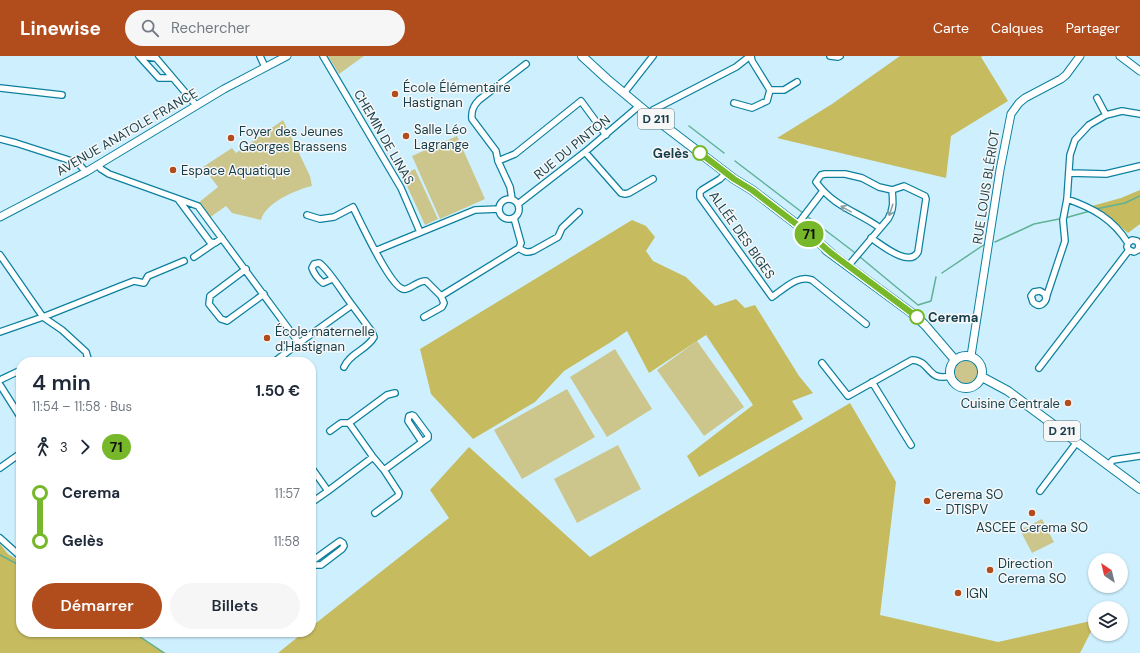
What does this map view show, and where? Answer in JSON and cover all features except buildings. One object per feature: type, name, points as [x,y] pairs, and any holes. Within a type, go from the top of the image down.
[{"type":"main road","name":"D 211","points":[[582,56],[649,114],[734,179],[752,190],[831,253]]},
{"type":"main road","name":"D 211","points":[[734,179],[749,194],[793,228],[831,253],[913,314],[925,325],[956,360]]},
{"type":"main road","points":[[971,356],[979,362],[983,372],[982,377],[977,384],[968,388],[962,388],[957,385],[951,376],[951,367],[960,357],[971,356]]},
{"type":"main road","name":"D 211","points":[[982,377],[1008,391],[1140,489]]},
{"type":"street","points":[[140,56],[159,78],[173,78]]},
{"type":"street","points":[[140,56],[156,58],[196,105]]},
{"type":"street","points":[[260,56],[265,67]]},
{"type":"street","name":"AVENUE ANATOLE FRANCE","points":[[0,217],[86,172],[196,105],[287,56]]},
{"type":"street","name":"CHEMIN DE LINAS","points":[[323,56],[401,188],[420,232]]},
{"type":"street","points":[[624,93],[653,56]]},
{"type":"street","points":[[649,114],[653,110],[736,68],[750,56],[770,90],[767,101],[752,108],[734,104]]},
{"type":"street","points":[[830,56],[840,56]]},
{"type":"street","name":"RUE LOUIS BLÉRIOT","points":[[971,356],[1010,114],[1025,98],[1066,75],[1080,56]]},
{"type":"street","points":[[1120,56],[1140,71]]},
{"type":"street","points":[[441,296],[519,248],[521,243],[514,218],[519,210],[518,204],[512,199],[510,187],[498,161],[496,151],[472,120],[472,114],[473,106],[479,100],[526,64]]},
{"type":"street","points":[[770,90],[784,90],[797,82]]},
{"type":"street","points":[[0,88],[62,95]]},
{"type":"street","points":[[1097,98],[1106,115]]},
{"type":"street","points":[[498,161],[515,154],[581,101],[606,134]]},
{"type":"street","name":"RUE DU PINTON","points":[[518,204],[585,152],[639,106]]},
{"type":"street","points":[[1046,299],[1065,241],[1063,220],[1070,173],[1070,155],[1075,140],[1088,125],[1106,115],[1122,112],[1140,114]]},
{"type":"street","points":[[0,139],[78,163],[86,172]]},
{"type":"street","points":[[585,152],[621,193],[629,193],[653,179]]},
{"type":"street","points":[[98,165],[109,174],[198,206],[300,343]]},
{"type":"street","points":[[1070,173],[1106,174],[1140,166]]},
{"type":"street","name":"ALLÉE DES BIGES","points":[[726,173],[720,179],[702,190],[700,192],[700,197],[772,297],[800,278],[806,278],[812,280],[866,324]]},
{"type":"street","points":[[871,238],[903,258],[911,258],[917,255],[926,199],[925,196],[904,186],[892,190],[879,187],[862,178],[852,175],[825,174],[819,178],[816,182],[823,191],[840,205],[873,222],[880,228]]},
{"type":"street","points":[[849,266],[888,219],[894,203],[892,190]]},
{"type":"street","points":[[797,225],[823,191]]},
{"type":"street","points":[[178,199],[213,244]]},
{"type":"street","points":[[512,199],[504,200],[500,204],[499,212],[504,217],[510,219],[514,218]]},
{"type":"street","points":[[1067,200],[1082,204],[1103,216],[1120,230],[1128,242],[1127,247],[1129,250]]},
{"type":"street","points":[[308,215],[320,219],[334,217],[354,207],[375,251],[397,285],[403,290],[408,289],[420,281],[426,281],[441,296],[444,303],[442,307],[424,317]]},
{"type":"street","points":[[375,251],[475,210],[499,209]]},
{"type":"street","points":[[519,248],[524,252],[529,252],[558,237],[562,228],[579,212]]},
{"type":"street","points":[[194,257],[222,238]]},
{"type":"street","points":[[1128,242],[1134,240],[1137,241],[1139,245],[1136,251],[1132,252],[1129,250]]},
{"type":"street","points":[[1039,368],[1129,250]]},
{"type":"street","points":[[0,255],[44,317],[62,330],[86,352],[88,357]]},
{"type":"street","points":[[0,332],[44,317],[121,286],[134,282],[144,282],[148,276],[184,261]]},
{"type":"street","points":[[246,269],[210,296],[209,304],[221,319],[226,321],[264,294]]},
{"type":"street","points":[[332,279],[372,332],[374,337],[371,343],[347,360],[344,367]]},
{"type":"street","points":[[281,357],[352,305]]},
{"type":"street","points":[[822,363],[848,396],[912,360],[918,360],[924,364],[936,377],[943,378],[951,376]]},
{"type":"street","points":[[0,380],[16,372]]},
{"type":"street","points":[[872,382],[911,445]]},
{"type":"street","points":[[0,385],[16,410]]},
{"type":"street","points":[[330,431],[341,423],[349,423],[387,395],[395,393]]},
{"type":"street","points":[[384,470],[428,438],[428,435],[414,416],[409,416],[408,421],[422,442]]},
{"type":"street","points":[[349,423],[398,489],[398,496],[375,513]]},
{"type":"street","points":[[1040,491],[1076,442]]},
{"type":"street","points":[[316,499],[373,456]]},
{"type":"street","points":[[1108,465],[1113,460],[1140,456]]},
{"type":"street","points":[[0,468],[16,457]]},
{"type":"street","points":[[316,474],[328,490]]},
{"type":"street","points":[[0,538],[16,552]]},
{"type":"street","points":[[316,558],[338,542],[340,541],[343,543],[344,546],[342,549],[321,565],[316,565]]},
{"type":"shaded area","points":[[328,56],[364,56],[339,74]]},
{"type":"shaded area","points":[[900,56],[983,56],[981,57],[1008,101],[951,136],[946,178],[777,138],[832,104]]},
{"type":"shaded area","points":[[283,120],[310,176],[312,186],[298,190],[275,202],[264,214],[261,220],[232,213],[226,206],[209,218],[198,203],[218,187],[203,167],[232,148],[236,153]]},
{"type":"shaded area","points":[[457,136],[485,199],[440,219],[412,156]]},
{"type":"shaded area","points":[[415,169],[438,219],[425,225],[402,175]]},
{"type":"shaded area","points":[[1140,190],[1140,224],[1128,233],[1107,215],[1092,206],[1121,198]]},
{"type":"shaded area","points":[[632,220],[646,226],[655,237],[646,251],[653,261],[686,277],[715,306],[736,299],[745,308],[755,305],[799,376],[813,393],[792,401],[803,419],[699,477],[687,456],[753,405],[706,335],[649,373],[627,331],[564,371],[535,402],[473,439],[431,394],[420,349]]},
{"type":"shaded area","points":[[697,341],[744,407],[704,436],[657,370]]},
{"type":"shaded area","points":[[615,349],[652,409],[607,437],[570,377]]},
{"type":"shaded area","points":[[967,360],[976,363],[979,372],[976,381],[967,384],[958,381],[955,372],[958,363]]},
{"type":"shaded area","points":[[567,389],[595,437],[522,479],[494,430]]},
{"type":"shaded area","points":[[850,403],[896,482],[880,615],[998,642],[1088,622],[1088,638],[1080,653],[278,653],[298,637],[316,637],[316,623],[449,518],[430,490],[469,447],[590,557]]},
{"type":"shaded area","points":[[618,445],[641,489],[577,523],[554,479]]},
{"type":"shaded area","points":[[1042,519],[1054,542],[1032,553],[1020,530]]},
{"type":"shaded area","points":[[0,544],[8,554],[16,559],[16,637],[141,637],[166,653],[0,653]]},
{"type":"waterway","points":[[689,126],[724,153]]},
{"type":"waterway","points":[[735,161],[803,213]]},
{"type":"waterway","points":[[1096,209],[1125,203],[1140,196]]},
{"type":"waterway","points":[[1065,218],[1090,211]]},
{"type":"waterway","points":[[808,217],[854,252]]},
{"type":"waterway","points":[[995,242],[1034,224],[1059,219]]},
{"type":"waterway","points":[[942,273],[985,244]]},
{"type":"waterway","points":[[860,257],[918,305],[931,301],[936,277]]},
{"type":"waterway","points":[[0,555],[16,563]]},
{"type":"waterway","points":[[140,637],[164,653]]},
{"type":"bus line","name":"71","points":[[700,153],[734,179],[752,190],[808,233],[831,253],[917,317]]},
{"type":"place","name":"École Élémentaire Hastignan","points":[[395,94]]},
{"type":"place","name":"Salle Léo Lagrange","points":[[406,136]]},
{"type":"place","name":"Foyer des Jeunes Georges Brassens","points":[[231,138]]},
{"type":"place","name":"Gelès","points":[[700,153]]},
{"type":"place","name":"Espace Aquatique","points":[[173,170]]},
{"type":"place","name":"Cerema","points":[[917,317]]},
{"type":"place","name":"École maternelle d'Hastignan","points":[[267,338]]},
{"type":"place","name":"Cuisine Centrale","points":[[1068,403]]},
{"type":"place","name":"Cerema SO - DTISPV","points":[[927,501]]},
{"type":"place","name":"ASCEE Cerema SO","points":[[1032,513]]},
{"type":"place","name":"Direction Cerema SO","points":[[990,570]]},
{"type":"place","name":"IGN","points":[[958,593]]}]
